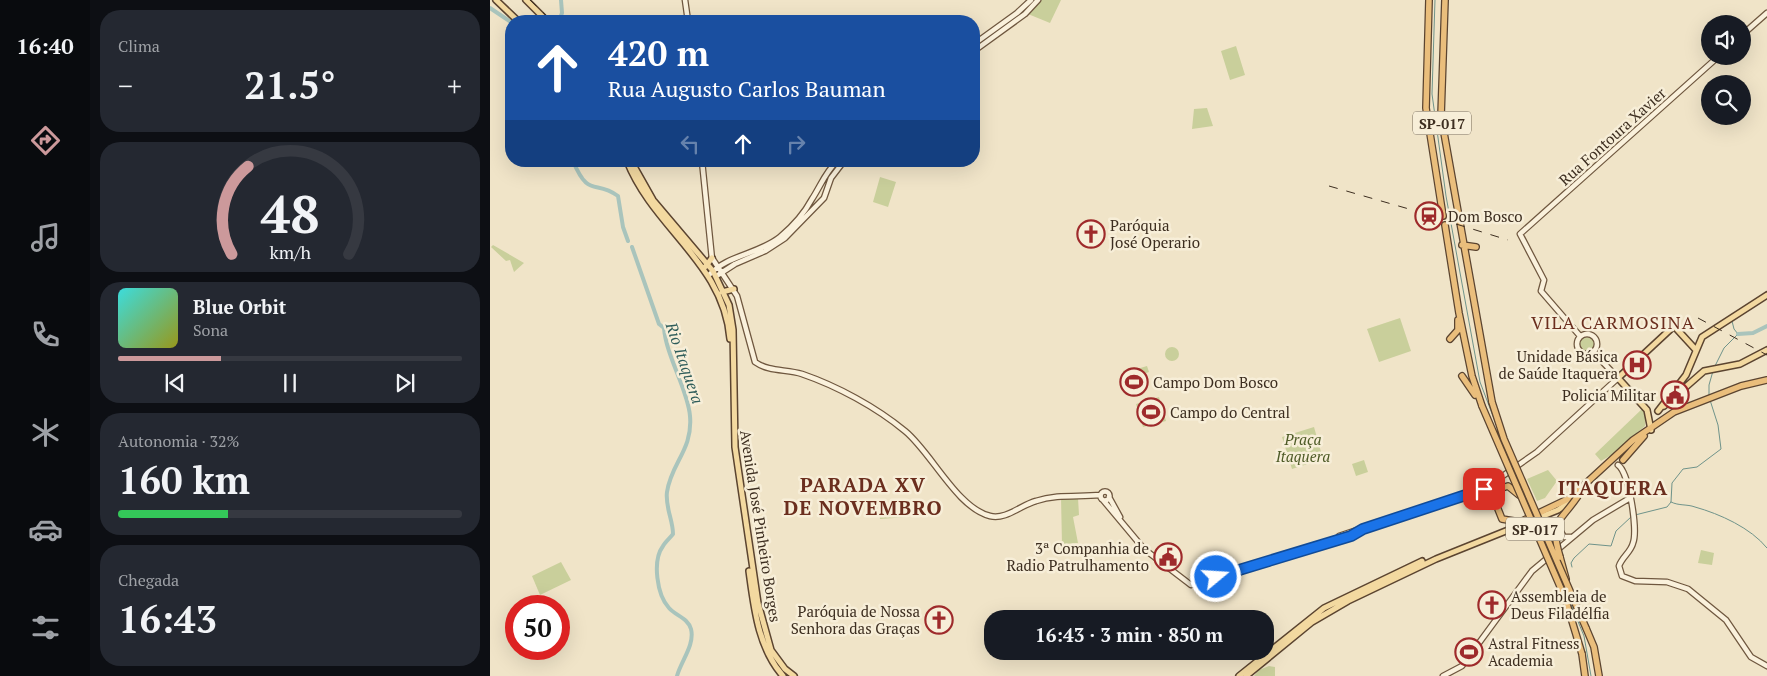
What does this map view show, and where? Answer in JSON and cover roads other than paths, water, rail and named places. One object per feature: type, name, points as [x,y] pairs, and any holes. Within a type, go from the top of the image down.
[{"type":"highway","name":"SP-017","points":[[1429,0],[1426,108],[1443,216]]},
{"type":"highway","name":"SP-017","points":[[1445,0],[1441,110],[1462,245],[1492,402],[1504,438],[1594,647],[1599,676]]},
{"type":"highway","name":"SP-017","points":[[1445,225],[1459,313],[1481,403],[1565,598],[1582,654],[1585,676]]},
{"type":"highway","points":[[1462,245],[1476,247]]},
{"type":"highway","points":[[1450,339],[1458,330],[1459,313]]},
{"type":"highway","points":[[1462,376],[1481,403]]},
{"type":"highway","points":[[1566,581],[1555,528],[1560,518],[1585,488],[1650,427],[1674,412],[1710,400],[1748,384],[1767,381]]},
{"type":"highway","points":[[1620,462],[1642,435]]},
{"type":"highway","points":[[1522,498],[1515,490],[1504,486],[1496,490],[1494,496],[1502,519],[1520,522],[1562,503],[1585,488]]},
{"type":"main road","points":[[496,0],[512,15]]},
{"type":"main road","points":[[526,0],[541,15]]},
{"type":"main road","points":[[685,0],[687,15]]},
{"type":"main road","points":[[980,40],[1031,0]]},
{"type":"main road","points":[[980,47],[1025,14],[1038,0]]},
{"type":"main road","points":[[1751,27],[1767,13]]},
{"type":"main road","points":[[1002,24],[999,28],[1002,31]]},
{"type":"main road","name":"Rua Fontoura Xavier","points":[[1580,336],[1541,291],[1544,280],[1520,234],[1709,65]]},
{"type":"main road","name":"Avenida José Pinheiro Borges","points":[[629,167],[641,189],[657,212],[705,265],[714,271],[733,322],[735,453],[758,603],[772,650],[785,669],[794,676]]},
{"type":"main road","name":"Avenida José Pinheiro Borges","points":[[634,167],[653,200],[705,265]]},
{"type":"main road","points":[[703,167],[714,271]]},
{"type":"main road","points":[[720,274],[728,265],[778,239],[800,217],[827,172],[832,167]]},
{"type":"main road","points":[[714,271],[779,242],[820,203],[826,195],[832,175],[839,167]]},
{"type":"main road","points":[[820,184],[821,190],[828,186]]},
{"type":"main road","points":[[813,198],[821,194],[820,203]]},
{"type":"main road","points":[[705,265],[712,258]]},
{"type":"main road","points":[[714,271],[720,274],[732,288],[742,310],[755,362],[769,369],[797,373],[813,378],[885,416],[916,440],[936,468],[976,510],[991,516],[1002,516],[1044,498],[1092,496],[1101,498],[1109,496]]},
{"type":"main road","points":[[722,292],[732,288]]},
{"type":"main road","name":"Avenida José Pinheiro Borges","points":[[722,292],[729,323],[732,448],[754,607],[767,651],[783,676]]},
{"type":"main road","points":[[1658,411],[1682,381],[1695,347],[1708,331],[1767,295]]},
{"type":"main road","points":[[1101,498],[1144,550],[1191,585],[1484,489],[1504,476],[1555,436],[1674,326],[1695,347]]},
{"type":"main road","points":[[1589,334],[1595,338],[1597,344],[1594,352],[1585,354],[1580,351],[1576,342],[1580,336],[1589,334]]},
{"type":"main road","points":[[1646,410],[1658,411],[1701,372],[1744,363],[1767,350]]},
{"type":"main road","points":[[1594,352],[1646,410],[1650,427]]},
{"type":"main road","points":[[1620,462],[1633,515],[1634,542],[1620,563],[1620,573],[1630,580],[1664,582],[1682,588],[1706,604],[1728,626],[1747,656],[1755,663],[1767,667]]},
{"type":"main road","points":[[1101,498],[1106,491],[1123,523]]},
{"type":"main road","points":[[1248,675],[1324,614],[1443,554],[1558,510],[1578,496]]},
{"type":"main road","points":[[1443,676],[1462,666],[1521,585],[1548,556],[1593,520],[1630,498]]},
{"type":"main road","points":[[1239,676],[1324,608],[1443,554],[1520,522]]},
{"type":"main road","points":[[1560,530],[1564,537],[1572,537]]},
{"type":"main road","points":[[1183,588],[1185,581]]},
{"type":"main road","points":[[1276,642],[1291,634]]},
{"type":"waterway","points":[[561,0],[561,15]]},
{"type":"waterway","points":[[1435,0],[1432,94],[1446,196],[1480,382],[1512,466]]},
{"type":"waterway","points":[[490,8],[505,18]]},
{"type":"waterway","name":"Rio Itaquera","points":[[576,167],[588,184],[610,191],[618,196],[623,227],[628,241]]},
{"type":"waterway","name":"Rio Itaquera","points":[[632,247],[659,324],[664,328],[690,416],[688,438],[669,482],[667,492],[667,503],[673,534],[660,552],[657,569],[661,595],[669,608],[685,620],[691,629],[691,641],[677,676]]},
{"type":"waterway","points":[[1714,368],[1724,348],[1738,334],[1734,329],[1732,321]]},
{"type":"waterway","points":[[1738,334],[1753,333],[1767,326]]},
{"type":"waterway","points":[[1709,397],[1709,385],[1713,371]]},
{"type":"waterway","points":[[1635,515],[1667,507],[1671,502],[1672,483],[1683,469],[1697,467],[1721,449],[1718,425],[1710,400]]},
{"type":"waterway","points":[[1514,470],[1529,504]]},
{"type":"waterway","points":[[1671,502],[1692,506],[1725,518],[1753,534],[1767,548]]},
{"type":"waterway","points":[[1572,567],[1571,563],[1574,558],[1589,544],[1611,546],[1616,531],[1631,517]]},
{"type":"waterway","points":[[1538,525],[1550,553]]},
{"type":"waterway","points":[[1551,556],[1584,636],[1591,676]]},
{"type":"railway","points":[[530,0],[546,15]]},
{"type":"railway","points":[[1329,186],[1409,209]]},
{"type":"railway","points":[[1456,224],[1508,240]]},
{"type":"railway","points":[[1698,318],[1767,355]]},
{"type":"place","name":"Dom Bosco","points":[[1429,216]]},
{"type":"place","name":"Paróquia José Operario","points":[[1091,234]]},
{"type":"place","name":"Unidade Básica de Saúde Itaquera","points":[[1637,365]]},
{"type":"place","name":"Campo Dom Bosco","points":[[1134,382]]},
{"type":"place","name":"Policia Militar","points":[[1675,395]]},
{"type":"place","name":"Campo do Central","points":[[1151,412]]},
{"type":"place","name":"3ª Companhia de Radio Patrulhamento","points":[[1168,557]]},
{"type":"place","name":"Assembleia de Deus Filadélfia","points":[[1492,605]]},
{"type":"place","name":"Paróquia de Nossa Senhora das Graças","points":[[939,620]]},
{"type":"place","name":"Astral Fitness Academia","points":[[1469,652]]},
{"type":"district","name":"VILA CARMOSINA","points":[[1613,322]]},
{"type":"district","name":"ITAQUERA","points":[[1613,487]]},
{"type":"district","name":"PARADA XV DE NOVEMBRO","points":[[863,496]]},
{"type":"park label","name":"Praça Itaquera","points":[[1303,448]]}]
